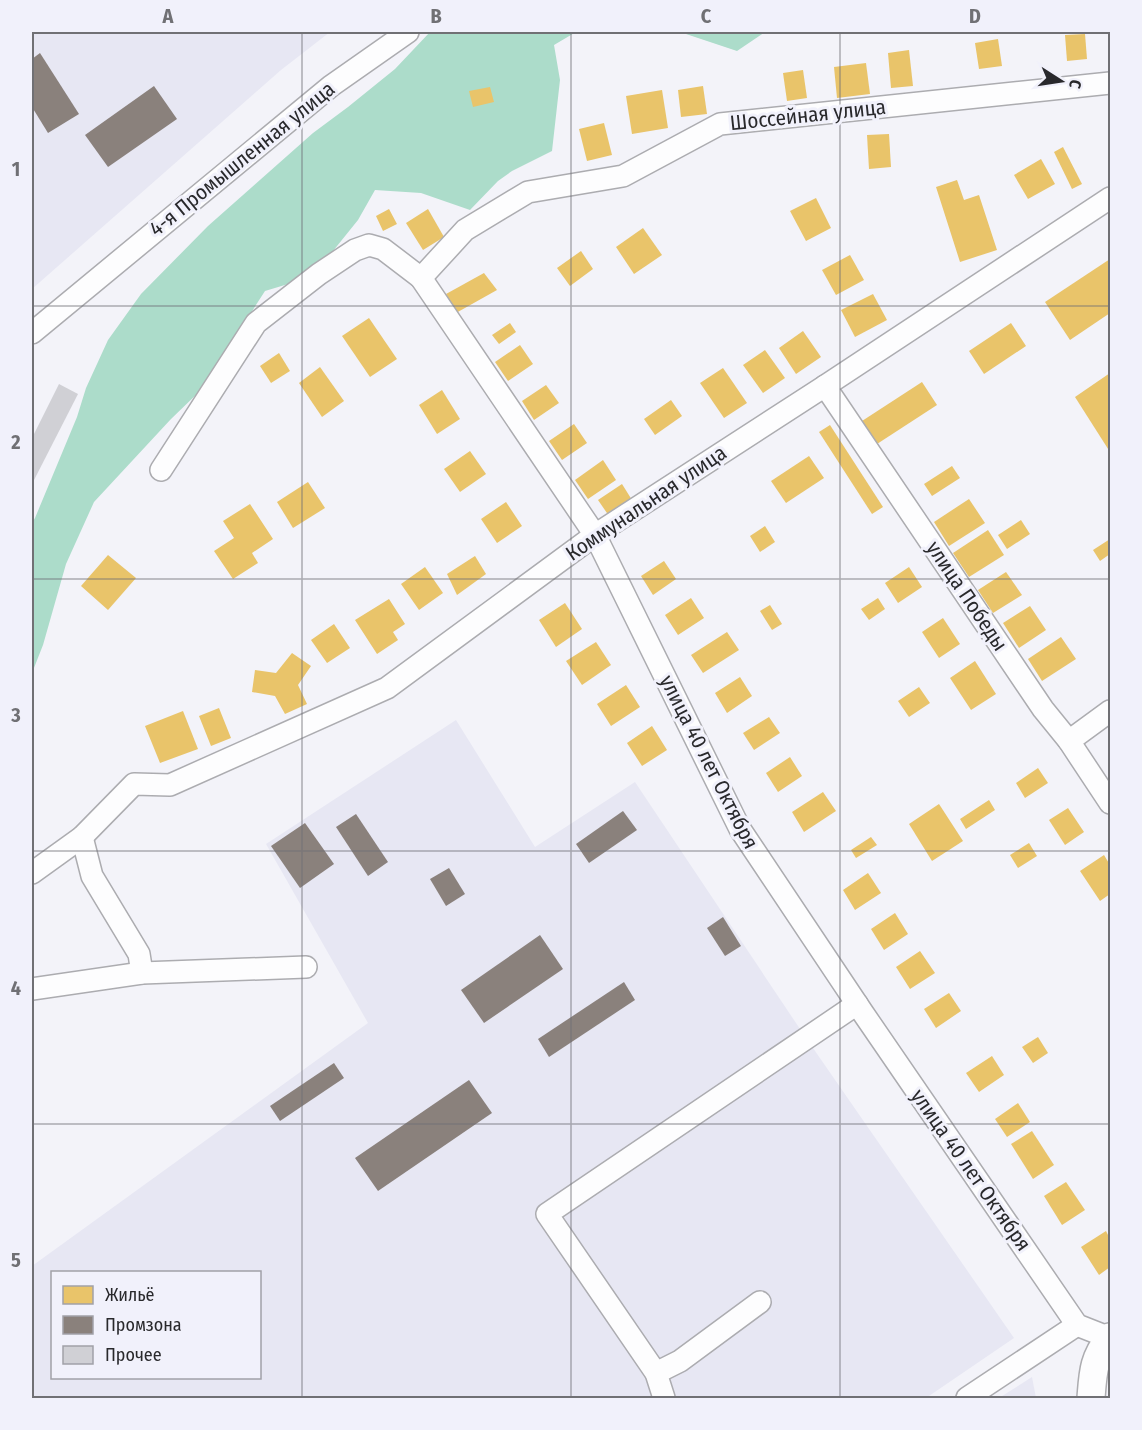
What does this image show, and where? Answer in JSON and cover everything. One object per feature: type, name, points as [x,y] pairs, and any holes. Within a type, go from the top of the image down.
[{"type":"main road","points":[[1091,1398],[1093,1371],[1099,1353],[1110,1338]]},
{"type":"street","name":"4-я Промышленная улица","points":[[32,333],[331,86],[408,32]]},
{"type":"street","name":"Шоссейная улица","points":[[421,278],[465,230],[528,192],[623,176],[720,124],[1110,84]]},
{"type":"street","name":"Коммунальная улица","points":[[82,837],[134,784],[170,785],[387,688],[595,535],[1110,198]]},
{"type":"street","points":[[161,470],[256,323],[319,274],[355,250],[369,245],[384,249],[421,278]]},
{"type":"street","name":"улица 40 лет Октября","points":[[421,278],[595,535],[740,829],[1077,1324]]},
{"type":"street","name":"улица Победы","points":[[825,386],[1043,709],[1069,741],[1110,803]]},
{"type":"street","points":[[1069,741],[1110,711]]},
{"type":"street","points":[[32,873],[82,837],[92,876],[139,954],[142,973]]},
{"type":"street","points":[[32,989],[142,973],[306,967]]},
{"type":"street","points":[[664,1398],[656,1373],[547,1214],[857,1004]]},
{"type":"street","points":[[656,1373],[680,1361],[760,1302]]},
{"type":"street","points":[[967,1398],[1077,1324],[1110,1338]]},
{"type":"shaded area","points":[[32,32],[330,32],[281,70],[32,289]]},
{"type":"shaded area","points":[[456,720],[535,847],[635,782],[806,1038],[1014,1338],[926,1398],[32,1398],[32,1266],[368,1023],[266,844]]},
{"type":"shaded area","points":[[1032,1377],[1036,1398],[999,1398]]},
{"type":"green space","points":[[430,32],[576,32],[554,45],[560,80],[552,151],[512,171],[498,181],[470,210],[421,193],[375,190],[358,220],[308,278],[265,291],[201,390],[94,502],[66,564],[43,645],[32,673],[32,523],[77,417],[86,388],[108,340],[141,294],[208,226],[313,133],[395,69]]},
{"type":"green space","points":[[680,32],[765,32],[737,51]]},
{"type":"building: Жильё","points":[[1085,34],[1087,59],[1067,61],[1065,35]]},
{"type":"building: Жильё","points":[[998,39],[1002,66],[979,69],[975,43]]},
{"type":"building: Жильё","points":[[909,50],[913,86],[891,88],[888,53]]},
{"type":"building: Жильё","points":[[866,63],[870,94],[837,98],[834,67]]},
{"type":"building: Жильё","points":[[803,70],[807,98],[787,101],[783,73]]},
{"type":"building: Жильё","points":[[703,86],[707,114],[681,117],[678,90]]},
{"type":"building: Жильё","points":[[490,87],[494,102],[473,107],[469,91]]},
{"type":"building: Жильё","points":[[662,90],[668,128],[632,134],[626,96]]},
{"type":"building: Жильё","points":[[604,123],[612,155],[587,161],[579,129]]},
{"type":"building: Жильё","points":[[889,134],[891,167],[869,169],[867,135]]},
{"type":"building: Жильё","points":[[1063,147],[1082,184],[1072,189],[1054,152]]},
{"type":"building: Жильё","points":[[1041,159],[1055,184],[1028,199],[1014,175]]},
{"type":"building: Жильё","points":[[957,180],[964,200],[979,195],[997,250],[960,262],[936,187]]},
{"type":"building: Жильё","points":[[816,198],[831,228],[806,241],[790,211]]},
{"type":"building: Жильё","points":[[389,209],[397,224],[383,231],[376,216]]},
{"type":"building: Жильё","points":[[428,209],[444,237],[423,250],[406,223]]},
{"type":"building: Жильё","points":[[643,228],[662,255],[634,274],[616,247]]},
{"type":"building: Жильё","points":[[581,251],[593,269],[570,286],[557,268]]},
{"type":"building: Жильё","points":[[850,255],[864,280],[836,295],[822,270]]},
{"type":"building: Жильё","points":[[1110,259],[1110,313],[1070,340],[1045,302]]},
{"type":"building: Жильё","points":[[484,273],[497,290],[456,313],[446,294]]},
{"type":"building: Жильё","points":[[873,294],[887,320],[855,337],[841,310]]},
{"type":"building: Жильё","points":[[369,318],[397,359],[370,377],[342,336]]},
{"type":"building: Жильё","points":[[510,323],[516,332],[499,344],[492,335]]},
{"type":"building: Жильё","points":[[1011,323],[1026,346],[984,374],[969,351]]},
{"type":"building: Жильё","points":[[803,331],[821,357],[796,374],[779,348]]},
{"type":"building: Жильё","points":[[520,345],[533,364],[508,381],[495,362]]},
{"type":"building: Жильё","points":[[765,350],[785,378],[763,393],[743,365]]},
{"type":"building: Жильё","points":[[279,353],[290,371],[271,383],[260,366]]},
{"type":"building: Жильё","points":[[320,367],[344,401],[322,417],[299,383]]},
{"type":"building: Жильё","points":[[723,368],[747,403],[724,418],[700,383]]},
{"type":"building: Жильё","points":[[1110,373],[1110,452],[1075,397]]},
{"type":"building: Жильё","points":[[922,382],[937,405],[877,444],[862,421]]},
{"type":"building: Жильё","points":[[546,385],[559,403],[534,420],[522,401]]},
{"type":"building: Жильё","points":[[442,390],[460,419],[437,434],[419,405]]},
{"type":"building: Жильё","points":[[671,400],[682,416],[655,435],[644,419]]},
{"type":"building: Жильё","points":[[574,424],[587,443],[562,460],[549,441]]},
{"type":"building: Жильё","points":[[830,425],[883,507],[872,514],[819,432]]},
{"type":"building: Жильё","points":[[470,451],[486,474],[460,492],[444,469]]},
{"type":"building: Жильё","points":[[809,456],[824,478],[786,503],[771,481]]},
{"type":"building: Жильё","points":[[603,460],[616,480],[588,499],[575,480]]},
{"type":"building: Жильё","points":[[952,466],[960,478],[932,496],[924,484]]},
{"type":"building: Жильё","points":[[308,482],[325,508],[293,528],[277,502]]},
{"type":"building: Жильё","points":[[622,484],[632,500],[609,516],[598,500]]},
{"type":"building: Жильё","points":[[969,499],[985,523],[949,546],[934,522]]},
{"type":"building: Жильё","points":[[506,502],[522,526],[497,543],[481,519]]},
{"type":"building: Жильё","points":[[250,504],[273,539],[252,553],[258,563],[233,579],[214,551],[234,538],[223,521]]},
{"type":"building: Жильё","points":[[1021,520],[1030,534],[1007,549],[998,535]]},
{"type":"building: Жильё","points":[[765,526],[775,542],[760,552],[750,536]]},
{"type":"building: Жильё","points":[[988,530],[1004,555],[969,577],[953,553]]},
{"type":"building: Жильё","points":[[1110,539],[1110,554],[1100,561],[1093,550]]},
{"type":"building: Жильё","points":[[108,555],[136,578],[108,610],[81,586]]},
{"type":"building: Жильё","points":[[475,556],[486,574],[457,595],[447,574]]},
{"type":"building: Жильё","points":[[664,561],[676,579],[653,595],[641,576]]},
{"type":"building: Жильё","points":[[425,567],[443,593],[419,610],[401,584]]},
{"type":"building: Жильё","points":[[909,567],[922,587],[898,603],[885,583]]},
{"type":"building: Жильё","points":[[1006,572],[1022,595],[993,613],[978,590]]},
{"type":"building: Жильё","points":[[691,598],[704,618],[678,635],[665,615]]},
{"type":"building: Жильё","points":[[878,598],[885,609],[869,620],[861,609]]},
{"type":"building: Жильё","points":[[389,599],[405,624],[393,632],[398,640],[377,654],[355,620]]},
{"type":"building: Жильё","points":[[565,603],[582,629],[556,647],[539,620]]},
{"type":"building: Жильё","points":[[770,605],[782,624],[772,630],[760,611]]},
{"type":"building: Жильё","points":[[1030,606],[1046,630],[1019,648],[1003,623]]},
{"type":"building: Жильё","points":[[943,618],[960,644],[939,658],[922,632]]},
{"type":"building: Жильё","points":[[334,624],[350,648],[327,663],[311,640]]},
{"type":"building: Жильё","points":[[727,632],[739,650],[703,673],[691,655]]},
{"type":"building: Жильё","points":[[1061,637],[1076,659],[1042,681],[1028,659]]},
{"type":"building: Жильё","points":[[596,642],[611,665],[582,685],[566,661]]},
{"type":"building: Жильё","points":[[292,653],[311,666],[298,685],[307,704],[285,714],[275,696],[252,692],[255,670],[276,673]]},
{"type":"building: Жильё","points":[[975,661],[996,694],[971,710],[950,678]]},
{"type":"building: Жильё","points":[[740,677],[752,696],[727,713],[715,693]]},
{"type":"building: Жильё","points":[[626,685],[640,707],[611,726],[597,704]]},
{"type":"building: Жильё","points":[[919,687],[930,703],[909,717],[898,701]]},
{"type":"building: Жильё","points":[[219,708],[231,738],[211,746],[199,716]]},
{"type":"building: Жильё","points":[[183,711],[198,749],[160,763],[145,726]]},
{"type":"building: Жильё","points":[[769,717],[780,733],[754,750],[743,733]]},
{"type":"building: Жильё","points":[[652,726],[667,750],[642,766],[627,743]]},
{"type":"building: Жильё","points":[[790,757],[802,776],[778,792],[766,773]]},
{"type":"building: Жильё","points":[[1038,768],[1048,783],[1025,798],[1016,783]]},
{"type":"building: Жильё","points":[[823,792],[836,811],[804,832],[792,812]]},
{"type":"building: Жильё","points":[[989,800],[995,810],[966,829],[960,819]]},
{"type":"building: Жильё","points":[[939,804],[963,841],[932,861],[909,824]]},
{"type":"building: Жильё","points":[[1068,808],[1084,832],[1065,845],[1049,820]]},
{"type":"building: Жильё","points":[[871,837],[877,845],[856,858],[851,850]]},
{"type":"building: Жильё","points":[[1029,843],[1037,856],[1018,868],[1010,855]]},
{"type":"building: Жильё","points":[[1104,855],[1110,865],[1110,894],[1100,901],[1080,871]]},
{"type":"building: Жильё","points":[[868,873],[881,893],[855,910],[843,890]]},
{"type":"building: Жильё","points":[[895,913],[908,934],[884,950],[871,929]]},
{"type":"building: Жильё","points":[[920,951],[935,973],[910,989],[896,967]]},
{"type":"building: Жильё","points":[[949,993],[961,1011],[936,1028],[924,1009]]},
{"type":"building: Жильё","points":[[1038,1037],[1048,1053],[1033,1063],[1022,1047]]},
{"type":"building: Жильё","points":[[992,1056],[1004,1075],[979,1092],[966,1073]]},
{"type":"building: Жильё","points":[[1018,1103],[1030,1122],[1007,1137],[995,1119]]},
{"type":"building: Жильё","points":[[1032,1131],[1054,1165],[1033,1179],[1011,1144]]},
{"type":"building: Жильё","points":[[1066,1182],[1085,1210],[1062,1225],[1044,1196]]},
{"type":"building: Жильё","points":[[1106,1231],[1110,1239],[1110,1267],[1099,1275],[1081,1247]]},
{"type":"building: Промзона","points":[[40,53],[79,114],[48,133],[32,107],[32,59]]},
{"type":"building: Промзона","points":[[154,86],[177,119],[108,167],[85,135]]},
{"type":"building: Промзона","points":[[623,811],[637,830],[589,863],[576,844]]},
{"type":"building: Промзона","points":[[356,814],[388,862],[368,876],[336,827]]},
{"type":"building: Промзона","points":[[305,823],[334,864],[300,888],[271,846]]},
{"type":"building: Промзона","points":[[449,868],[465,894],[446,906],[430,879]]},
{"type":"building: Промзона","points":[[723,917],[741,946],[725,956],[707,928]]},
{"type":"building: Промзона","points":[[540,935],[563,969],[484,1023],[461,990]]},
{"type":"building: Промзона","points":[[624,982],[635,1000],[549,1057],[538,1039]]},
{"type":"building: Промзона","points":[[334,1063],[344,1078],[280,1121],[270,1106]]},
{"type":"building: Промзона","points":[[469,1080],[492,1113],[378,1191],[355,1158]]},
{"type":"building: Прочее","points":[[59,384],[78,394],[32,484],[32,438]]}]
